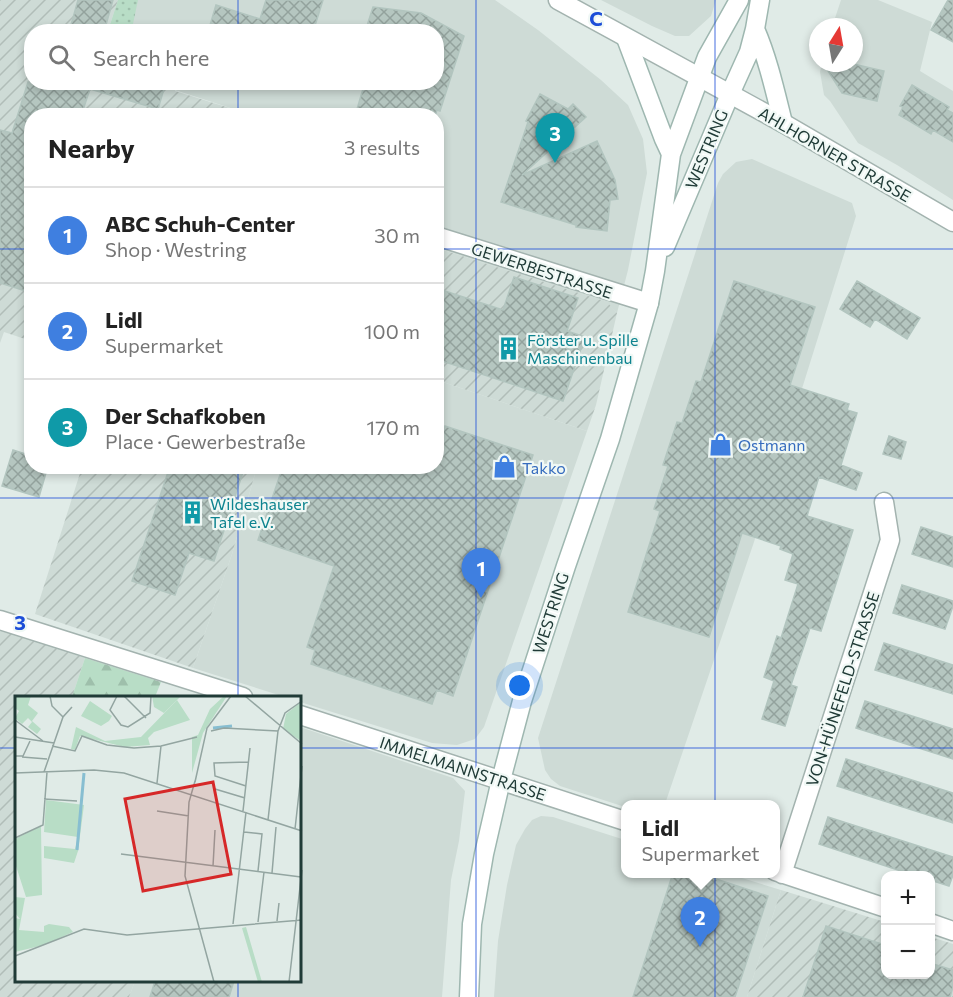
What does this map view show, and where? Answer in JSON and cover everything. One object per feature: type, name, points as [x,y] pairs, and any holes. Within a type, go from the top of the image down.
[{"type":"street","name":"AHLHORNER STRASSE","points":[[558,0],[783,123],[953,222]]},
{"type":"street","name":"WESTRING","points":[[469,997],[472,924],[484,854],[501,780],[525,692],[610,439],[649,303],[671,154],[708,57],[739,0]]},
{"type":"street","name":"WESTRING","points":[[655,271],[749,52],[760,0]]},
{"type":"street","points":[[755,29],[763,47],[783,123]]},
{"type":"street","points":[[627,38],[671,154]]},
{"type":"street","name":"GEWERBESTRASSE","points":[[444,239],[649,303]]},
{"type":"street","name":"VON-HÜNEFELD-STRASSE","points":[[780,866],[890,540],[884,502]]},
{"type":"street","points":[[0,620],[240,696]]},
{"type":"street","name":"IMMELMANNSTRASSE","points":[[302,716],[621,820]]},
{"type":"street","points":[[780,873],[881,907]]},
{"type":"street","points":[[935,925],[953,931]]},
{"type":"shaded area","points":[[0,0],[118,0],[110,24],[24,24],[24,90],[175,90],[230,108],[24,108],[24,339],[4,332],[0,343]]},
{"type":"shaded area","points":[[118,0],[495,0],[538,30],[601,80],[628,105],[643,139],[647,173],[617,313],[606,302],[444,250],[444,108],[230,108],[175,90],[444,90],[444,24],[110,24]]},
{"type":"shaded area","points":[[601,0],[716,0],[711,16],[689,36],[675,36]]},
{"type":"shaded area","points":[[841,0],[878,0],[932,22],[920,71],[953,91],[953,200],[858,143],[824,95],[820,72],[863,72],[863,18],[835,18]]},
{"type":"shaded area","points":[[752,159],[852,203],[856,216],[754,542],[666,800],[621,800],[621,806],[560,786],[551,779],[545,770],[538,738],[718,183],[723,174],[736,162]]},
{"type":"shaded area","points":[[444,250],[607,302],[617,313],[596,405],[587,431],[444,382]]},
{"type":"shaded area","points":[[444,382],[587,431],[484,727],[475,739],[457,745],[432,743],[302,703],[302,696],[282,696],[193,668],[232,554],[255,474],[444,474]]},
{"type":"shaded area","points":[[80,474],[255,474],[232,554],[193,668],[35,614]]},
{"type":"shaded area","points":[[0,629],[85,658],[72,696],[15,696],[15,982],[135,982],[129,997],[0,997]]},
{"type":"shaded area","points":[[302,728],[453,778],[465,791],[459,841],[451,880],[442,997],[129,997],[135,982],[302,982]]},
{"type":"shaded area","points":[[541,816],[553,817],[621,839],[621,878],[742,878],[781,890],[747,997],[494,997],[498,941],[507,885],[516,845],[532,820]]},
{"type":"shaded area","points":[[781,890],[881,921],[881,979],[935,979],[935,938],[953,944],[953,997],[747,997]]},
{"type":"green space","points":[[118,0],[138,0],[133,24],[110,24]]},
{"type":"green space","points":[[85,658],[161,682],[155,696],[72,696]]},
{"type":"building","points":[[78,0],[113,0],[106,24],[71,24]]},
{"type":"building","points":[[266,0],[323,0],[316,24],[210,24],[216,5],[260,19]]},
{"type":"building","points":[[948,0],[953,0],[953,42],[931,30]]},
{"type":"building","points":[[373,7],[421,13],[442,24],[368,24]]},
{"type":"building","points":[[444,25],[464,36],[441,108],[357,108],[363,90],[444,90]]},
{"type":"building","points":[[863,66],[884,71],[877,101],[842,93],[829,72],[863,72]]},
{"type":"building","points":[[912,85],[949,107],[947,110],[953,113],[953,142],[933,130],[931,134],[899,115],[903,107],[900,106]]},
{"type":"building","points":[[25,90],[90,90],[84,108],[24,108],[24,290],[0,283],[0,130],[12,133]]},
{"type":"building","points":[[93,90],[164,90],[158,108]]},
{"type":"building","points":[[540,94],[568,109],[573,104],[586,117],[522,175],[597,141],[615,180],[618,199],[610,200],[607,231],[576,227],[576,225],[501,202],[528,122],[526,121]]},
{"type":"building","name":"Förster u. Spille Maschinenbau","points":[[514,277],[578,298],[567,331],[585,337],[563,401],[444,362],[444,291],[503,310]]},
{"type":"building","name":"Ostmann","points":[[734,281],[815,307],[790,385],[849,404],[847,410],[857,413],[841,465],[862,473],[856,490],[819,477],[807,516],[853,530],[821,631],[810,628],[791,685],[797,687],[785,726],[762,719],[774,681],[764,677],[777,636],[781,638],[798,584],[785,580],[793,554],[780,549],[781,546],[742,533],[709,637],[628,612],[660,511],[654,509],[668,466],[663,465],[677,422],[682,423],[696,381],[701,382]]},
{"type":"building","points":[[857,281],[920,318],[907,339],[875,319],[870,327],[840,309]]},
{"type":"building","points":[[445,426],[533,455],[453,696],[437,690],[432,704],[311,664],[315,650],[307,647],[334,566],[258,540],[280,474],[444,474]]},
{"type":"building","points":[[889,436],[906,442],[901,459],[883,454]]},
{"type":"building","points":[[13,450],[24,453],[24,474],[46,474],[39,497],[2,486]]},
{"type":"building","name":"Wildeshauser Tafel e.V.","points":[[167,474],[242,474],[214,561],[189,553],[175,595],[132,581]]},
{"type":"building","points":[[921,527],[953,537],[953,567],[912,554]]},
{"type":"building","points":[[902,585],[953,601],[945,629],[893,613]]},
{"type":"building","points":[[884,643],[953,665],[953,694],[875,670]]},
{"type":"building","points":[[865,701],[953,729],[953,759],[856,728]]},
{"type":"building","points":[[846,759],[953,793],[953,823],[837,786]]},
{"type":"building","points":[[828,817],[953,857],[953,875],[949,886],[935,882],[935,871],[901,871],[819,844]]},
{"type":"building","points":[[671,878],[713,878],[768,896],[735,997],[633,997]]},
{"type":"building","points":[[826,926],[881,944],[881,979],[935,979],[935,965],[953,970],[953,987],[950,997],[803,997]]},
{"type":"building","points":[[155,982],[234,982],[229,997],[150,997]]},
{"type":"place","name":"Der Schafkoben","points":[[555,163]]},
{"type":"place","name":"Förster u. Spille Maschinenbau","points":[[509,348]]},
{"type":"place","name":"Ostmann","points":[[720,444]]},
{"type":"place","name":"Takko","points":[[504,467]]},
{"type":"place","name":"Wildeshauser Tafel e.V.","points":[[192,512]]},
{"type":"place","name":"ABC Schuh-Center","points":[[481,598]]},
{"type":"place","name":"Lidl","points":[[700,947]]}]
